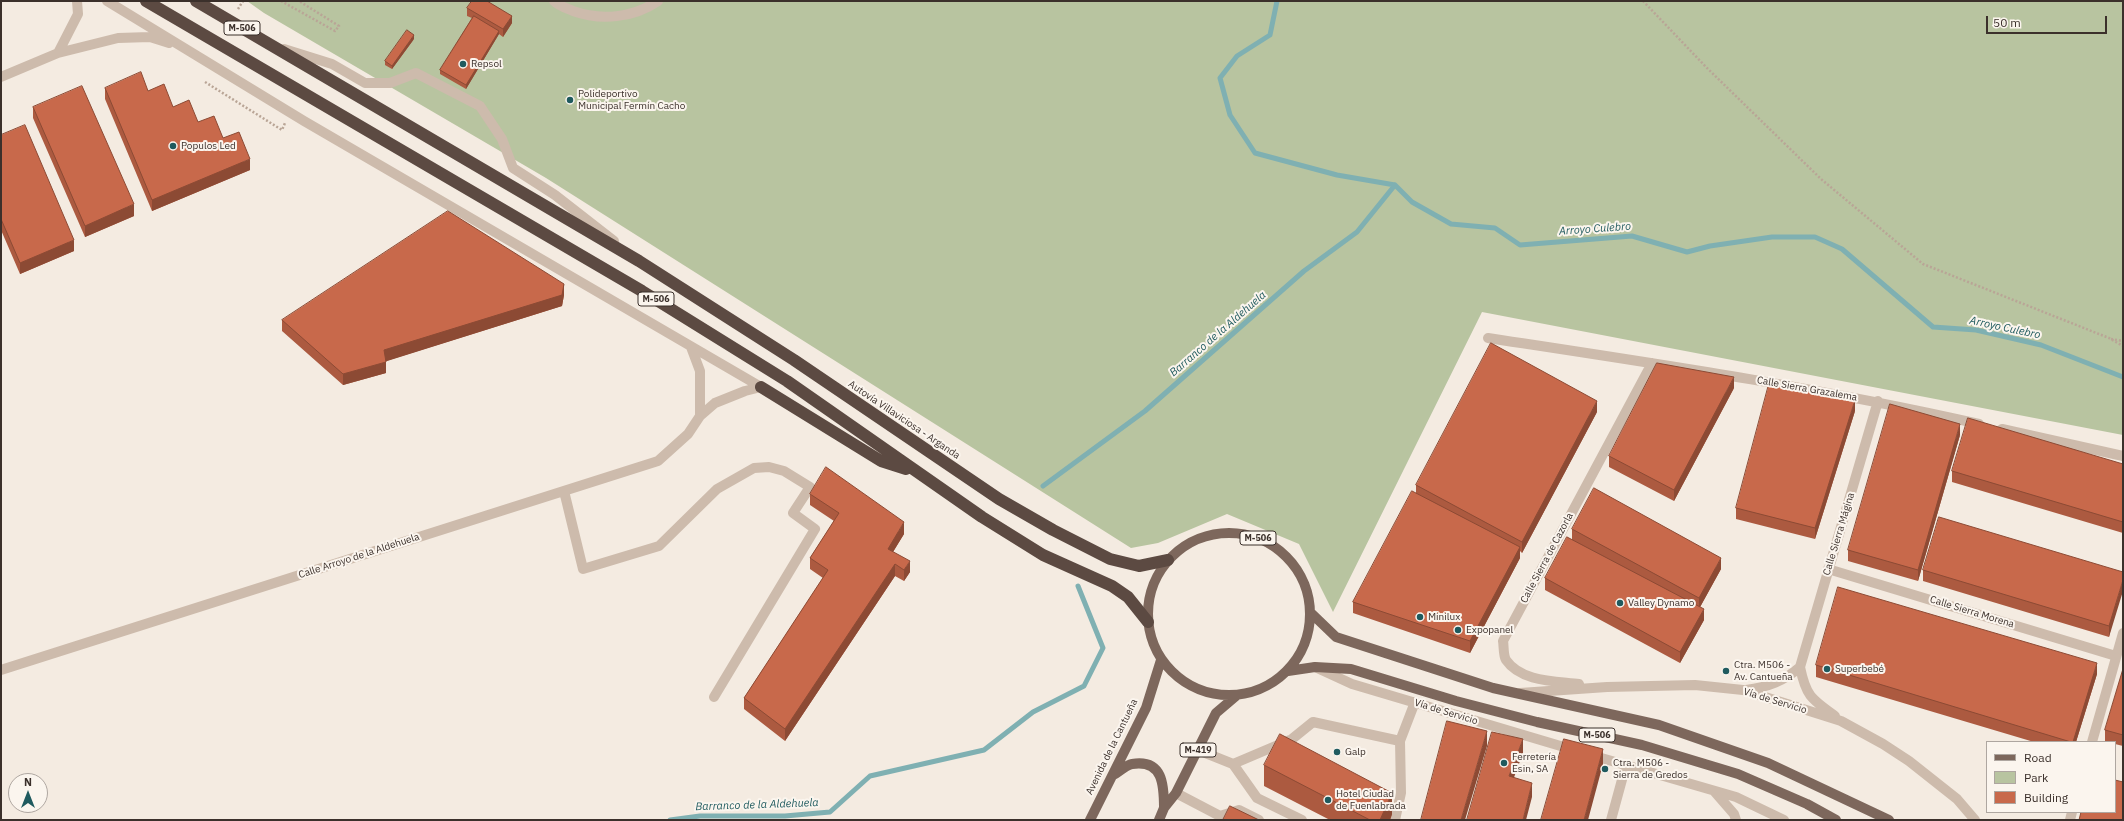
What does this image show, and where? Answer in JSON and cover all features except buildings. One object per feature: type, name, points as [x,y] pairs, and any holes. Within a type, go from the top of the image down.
[{"type":"highway","name":"M-506","points":[[146,1],[642,290],[787,381],[982,517],[1043,554],[1112,586],[1128,596],[1148,622]]},
{"type":"highway","name":"M-506","points":[[196,1],[639,261]]},
{"type":"highway","points":[[202,1],[213,11]]},
{"type":"highway","name":"Autovía Villaviciosa - Arganda","points":[[639,261],[794,360],[1000,499],[1053,530],[1110,559],[1139,566],[1168,560]]},
{"type":"highway","points":[[761,387],[882,461],[919,473]]},
{"type":"main road","name":"M-506","points":[[1226,532],[1258,538],[1286,555],[1305,581],[1311,613],[1306,644],[1288,671],[1273,684],[1255,692],[1236,696],[1207,693],[1181,681],[1161,660],[1152,642],[1148,622],[1151,589],[1168,560],[1194,540],[1226,532]]},
{"type":"main road","name":"M-506","points":[[1311,613],[1336,637],[1493,688],[1659,725],[1768,763],[1889,820]]},
{"type":"main road","name":"Avenida de la Cantueña","points":[[1090,820],[1146,708],[1161,660]]},
{"type":"main road","name":"M-506","points":[[1288,671],[1315,667],[1351,669],[1522,718],[1642,745],[1738,774],[1807,804],[1836,820]]},
{"type":"main road","name":"M-419","points":[[1159,820],[1164,808],[1176,793],[1216,713],[1236,696]]},
{"type":"main road","points":[[1112,776],[1131,764],[1148,764],[1160,773],[1164,788],[1164,808]]},
{"type":"street","points":[[58,53],[70,33],[78,14],[77,1]]},
{"type":"street","points":[[107,1],[304,121],[761,387]]},
{"type":"street","points":[[554,1],[558,5],[588,16],[618,16],[646,9],[658,1]]},
{"type":"street","points":[[1,77],[58,53],[118,38],[150,37],[189,50]]},
{"type":"street","points":[[271,45],[332,64],[365,83],[390,83],[416,74],[480,106],[502,139],[513,168],[555,196],[639,261]]},
{"type":"street","name":"Calle Sierra Grazalema","points":[[1488,338],[1652,363],[1878,401],[2123,456]]},
{"type":"street","points":[[691,347],[700,371],[700,416]]},
{"type":"street","name":"Calle Sierra de Cazorla","points":[[1607,687],[1540,680],[1519,671],[1506,659],[1503,641],[1652,363]]},
{"type":"street","name":"Calle Arroyo de la Aldehuela","points":[[1,670],[658,460],[688,434],[700,416],[715,403],[745,391],[761,387]]},
{"type":"street","name":"Calle Sierra Mágina","points":[[1841,721],[1817,703],[1804,688],[1800,667],[1878,401]]},
{"type":"street","points":[[564,491],[583,569],[659,546],[717,489],[754,468],[769,467],[784,471],[810,487],[793,513],[815,529],[714,697]]},
{"type":"street","name":"Calle Sierra Morena","points":[[1828,569],[2116,656]]},
{"type":"street","points":[[2092,741],[2123,633]]},
{"type":"street","name":"Vía de Servicio","points":[[1315,667],[1352,684],[1736,798],[1784,820]]},
{"type":"street","points":[[1743,690],[1765,687],[1782,680],[1800,667]]},
{"type":"street","name":"Vía de Servicio","points":[[1516,693],[1607,687],[1695,685],[1743,690],[1841,721],[1910,761],[1957,799],[1975,820]]},
{"type":"street","points":[[1395,820],[1401,793],[1400,741],[1415,702]]},
{"type":"street","points":[[1233,764],[1292,739],[1313,722],[1400,741]]},
{"type":"street","points":[[1198,750],[1233,764],[1257,798],[1302,820]]},
{"type":"street","points":[[1611,820],[1626,765]]},
{"type":"street","points":[[1714,791],[1734,814],[1736,820]]},
{"type":"street","points":[[1176,793],[1220,818],[1239,810],[1259,820]]},
{"type":"path","points":[[281,1],[335,31],[339,26],[298,1]]},
{"type":"path","points":[[1643,1],[1706,67],[1821,179],[1923,264],[2109,338],[2123,346]]},
{"type":"path","points":[[2109,338],[2123,341]]},
{"type":"green space","points":[[247,1],[2123,1],[2123,435],[1482,312],[1333,612],[1299,544],[1227,514],[1158,543],[1131,548],[546,178],[264,13]]},
{"type":"waterway","name":"Arroyo Culebro","points":[[1277,1],[1270,35],[1237,56],[1220,78],[1230,115],[1255,153],[1337,175],[1395,185],[1412,202],[1451,224],[1495,228],[1520,245],[1632,236],[1687,252],[1710,246],[1772,237],[1815,237],[1842,249],[1933,327],[1976,330],[2041,345],[2123,377]]},
{"type":"waterway","name":"Barranco de la Aldehuela","points":[[1043,486],[1145,411],[1304,271],[1357,232],[1395,185]]},
{"type":"waterway","name":"Barranco de la Aldehuela","points":[[670,820],[700,816],[785,816],[830,812],[870,776],[984,750],[1033,712],[1084,686],[1103,648],[1078,586]]},
{"type":"place","name":"Repsol","points":[[463,64]]},
{"type":"place","name":"Polideportivo Municipal Fermín Cacho","points":[[570,100]]},
{"type":"place","name":"Populos Led","points":[[173,146]]},
{"type":"place","name":"Valley Dynamo","points":[[1620,603]]},
{"type":"place","name":"Minilux","points":[[1420,617]]},
{"type":"place","name":"Expopanel","points":[[1458,630]]},
{"type":"place","name":"Superbebé","points":[[1827,669]]},
{"type":"place","name":"Ctra. M506 - Av. Cantueña","points":[[1726,671]]},
{"type":"place","name":"Galp","points":[[1337,752]]},
{"type":"place","name":"Ferretería Esin, SA","points":[[1504,763]]},
{"type":"place","name":"Ctra. M506 - Sierra de Gredos","points":[[1605,769]]},
{"type":"place","name":"Hotel Ciudad de Fuenlabrada","points":[[1328,800]]}]
